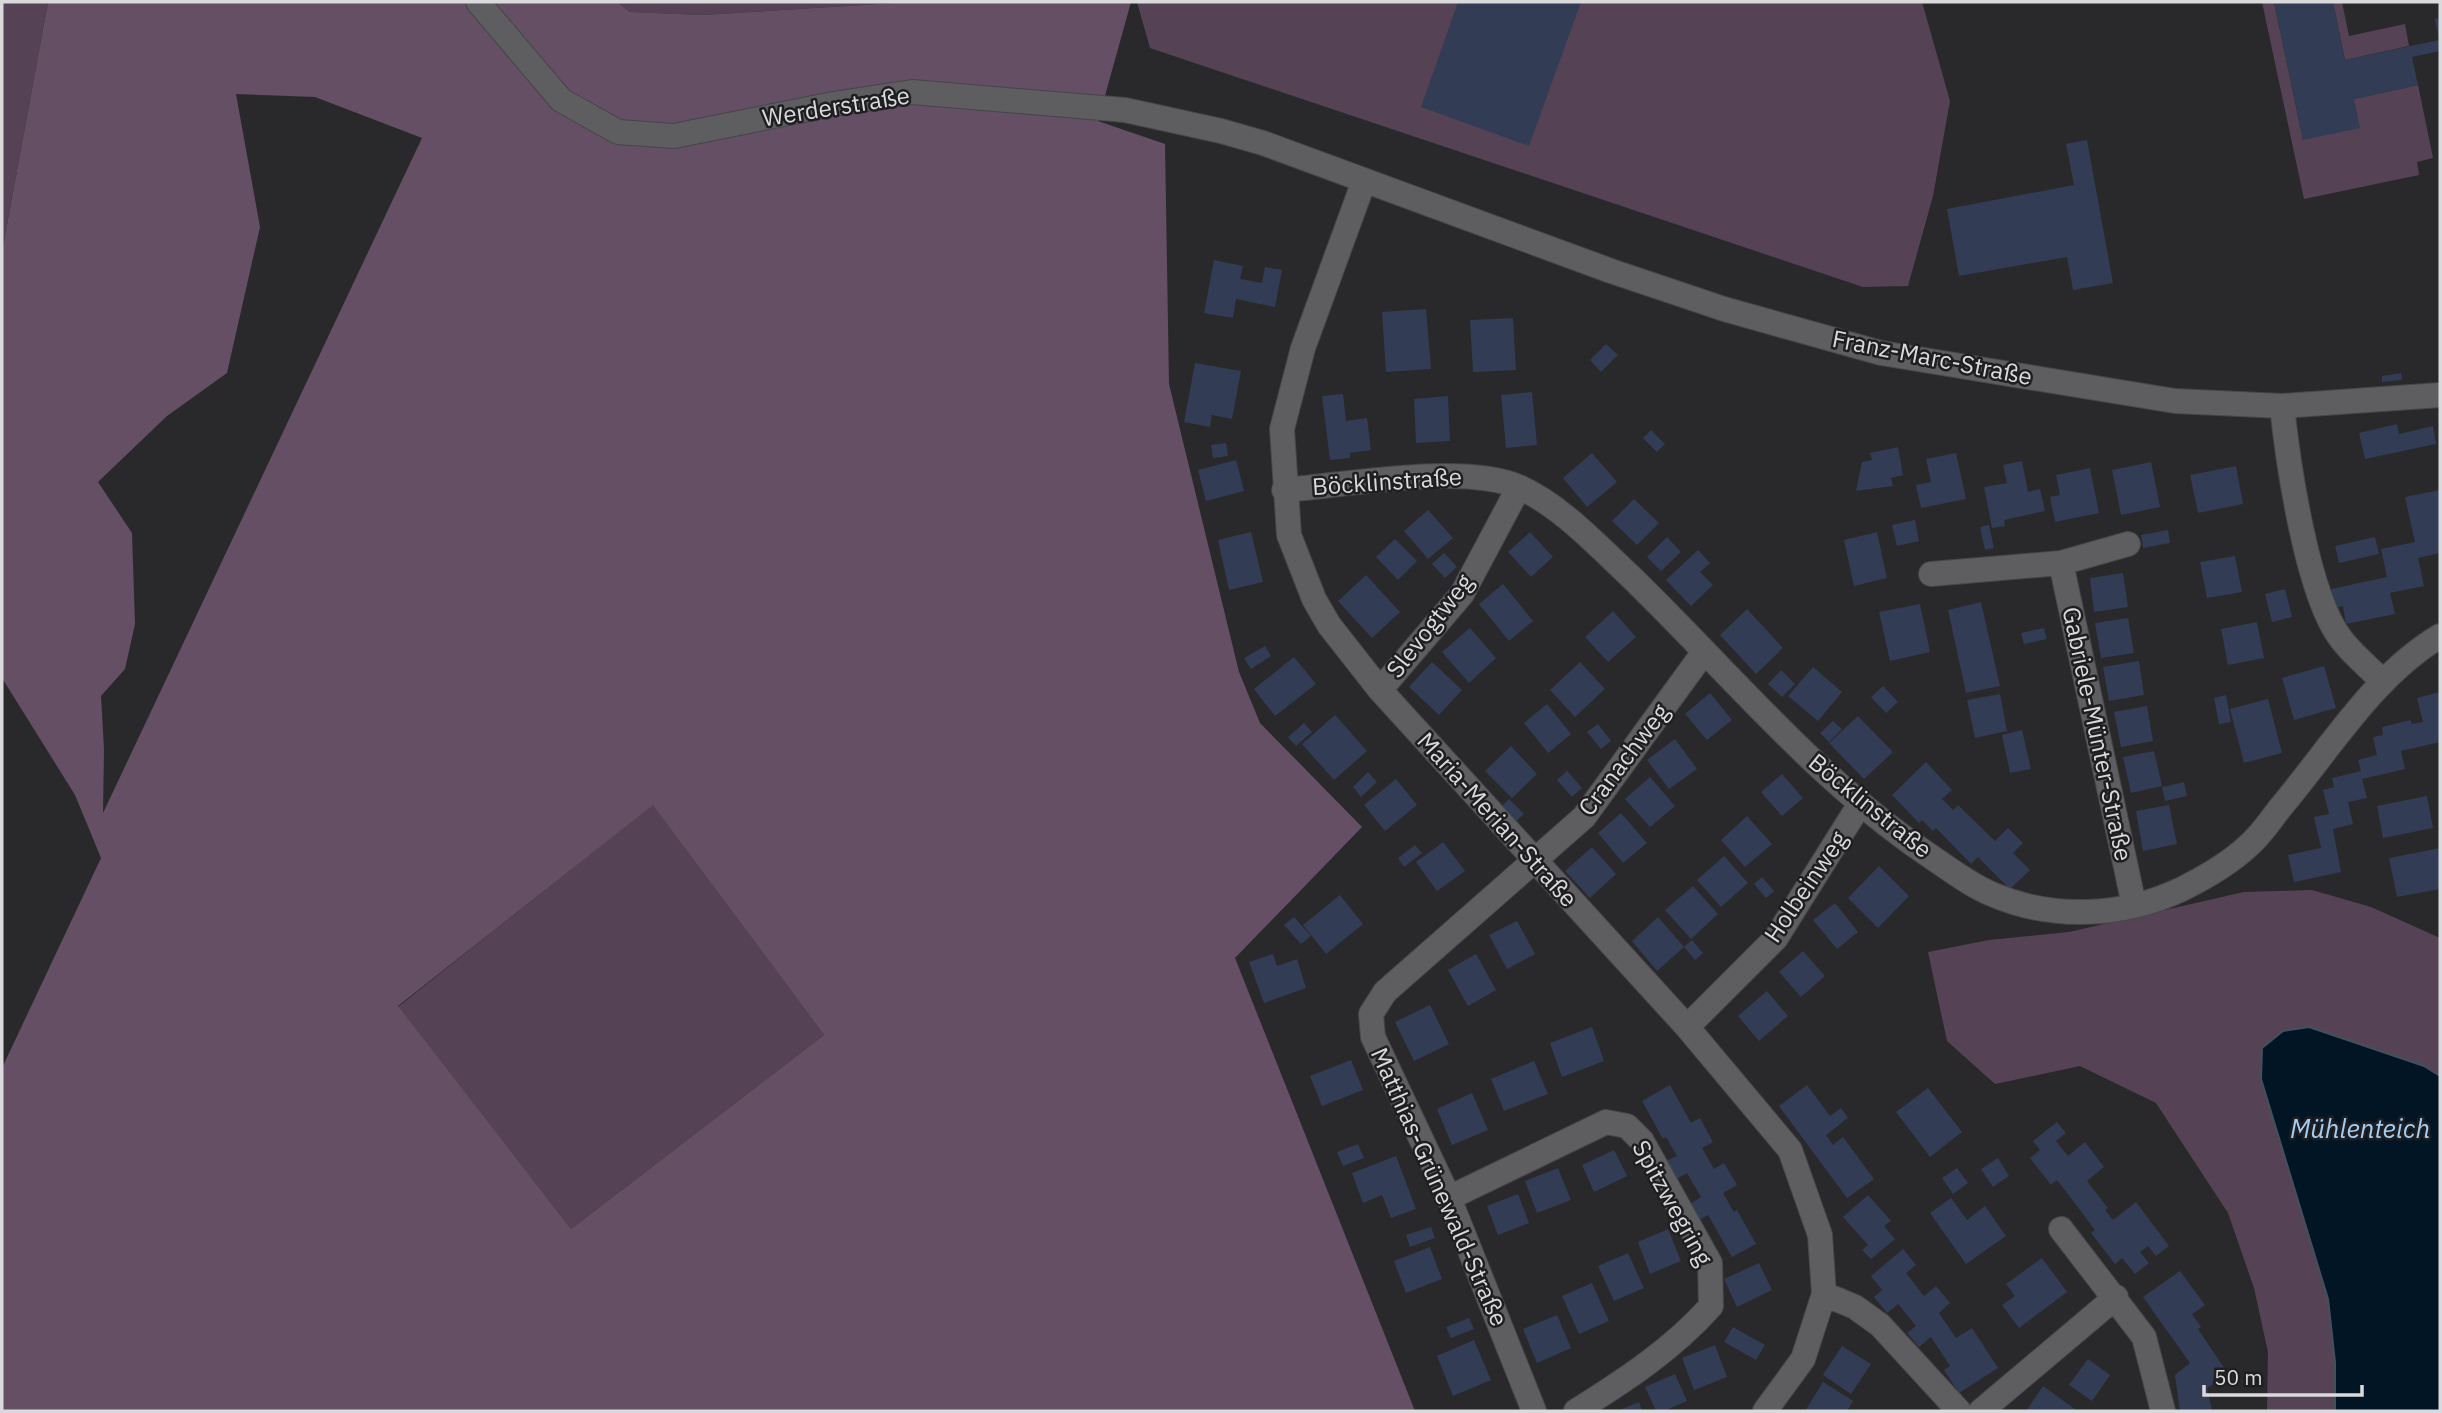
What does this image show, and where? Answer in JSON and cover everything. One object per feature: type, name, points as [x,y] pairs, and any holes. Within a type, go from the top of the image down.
[{"type":"street","name":"Werderstraße","points":[[478,2],[561,100],[618,132],[674,136],[833,104],[912,93],[1125,110],[1221,131],[1364,181]]},
{"type":"street","name":"Franz-Marc-Straße","points":[[1364,181],[1724,309],[1881,353],[2175,401],[2282,406],[2440,395]]},
{"type":"street","name":"Maria-Merian-Straße","points":[[1364,181],[1303,348],[1282,429],[1289,535],[1314,600],[1329,625],[1380,690],[1688,1027],[1790,1150],[1820,1235],[1824,1294],[1802,1359],[1765,1411]]},
{"type":"street","points":[[2282,406],[2293,482],[2320,597],[2340,638],[2382,681]]},
{"type":"street","name":"Böcklinstraße","points":[[1284,490],[1467,475],[1519,487],[1574,524],[1693,637],[1704,652],[1782,732],[1860,804],[1905,839],[1993,895],[2044,910],[2091,913],[2134,905],[2180,890],[2248,847],[2382,681],[2440,636]]},
{"type":"street","name":"Slevogtweg","points":[[1380,690],[1462,594],[1519,487]]},
{"type":"street","points":[[1931,575],[2061,563],[2127,544]]},
{"type":"street","name":"Gabriele-Münter-Straße","points":[[2061,563],[2134,905]]},
{"type":"street","name":"Cranachweg","points":[[1535,861],[1584,817],[1704,652]]},
{"type":"street","name":"Holbeinweg","points":[[1688,1027],[1776,938],[1860,804]]},
{"type":"street","name":"Matthias-Grünewald-Straße","points":[[1534,1411],[1450,1198],[1373,1037],[1371,1014],[1385,992],[1535,861]]},
{"type":"street","name":"Spitzwegring","points":[[1450,1198],[1606,1122],[1627,1126],[1642,1140],[1710,1263],[1711,1306],[1694,1325],[1629,1377],[1576,1411]]},
{"type":"street","points":[[2061,1228],[2144,1337],[2163,1411]]},
{"type":"street","points":[[1824,1294],[1855,1307],[1880,1325],[1959,1411]]},
{"type":"street","points":[[1980,1411],[2116,1297]]},
{"type":"shaded area","points":[[2,2],[48,2],[2,252]]},
{"type":"shaded area","points":[[48,2],[617,2],[630,12],[703,15],[910,2],[1131,2],[1098,121],[1165,144],[1169,384],[1239,672],[1260,723],[1362,827],[1235,958],[1415,1411],[2,1411],[2,1068],[101,858],[75,795],[2,678],[2,252]],"holes":[[[236,94],[315,97],[422,138],[103,813],[101,696],[125,669],[135,624],[132,533],[98,482],[167,416],[227,373],[260,227]],[[653,805],[824,1035],[571,1229],[398,1006]]]},
{"type":"shaded area","points":[[617,2],[910,2],[703,15],[630,12]]},
{"type":"shaded area","points":[[1137,2],[1922,2],[1950,101],[1933,196],[1908,286],[1863,287],[1150,48]]},
{"type":"shaded area","points":[[2262,2],[2274,2],[2303,140],[2354,99],[2418,85],[2433,158],[2417,162],[2419,175],[2304,199]]},
{"type":"shaded area","points":[[2333,2],[2342,2],[2349,36],[2405,24],[2409,46],[2345,60]]},
{"type":"shaded area","points":[[653,804],[824,1035],[571,1229],[398,1007]]},
{"type":"shaded area","points":[[2312,890],[2371,907],[2440,938],[2440,1411],[2267,1411],[2268,1352],[2254,1288],[2228,1213],[2156,1103],[2080,1066],[1995,1084],[1947,1041],[1928,952],[1989,940],[2069,932],[2244,892]]},
{"type":"water","name":"Mühlenteich","points":[[2309,1027],[2424,1066],[2440,1076],[2440,1411],[2335,1411],[2335,1362],[2328,1299],[2261,1079],[2262,1048],[2283,1031]]},
{"type":"building","points":[[1458,2],[1581,2],[1529,146],[1421,107]]},
{"type":"building","points":[[2274,2],[2333,2],[2345,60],[2439,40],[2435,19],[2440,18],[2440,51],[2412,57],[2418,85],[2354,99],[2360,128],[2303,140]]},
{"type":"building","points":[[2087,140],[2113,283],[2073,290],[2067,257],[1959,276],[1947,209],[2074,185],[2066,144]]},
{"type":"building","points":[[1214,260],[1243,266],[1240,279],[1262,283],[1265,267],[1282,270],[1275,307],[1236,299],[1233,318],[1204,313]]},
{"type":"building","points":[[1426,309],[1431,369],[1386,372],[1382,312]]},
{"type":"building","points":[[1513,318],[1516,370],[1473,372],[1470,320]]},
{"type":"building","points":[[1606,344],[1618,355],[1601,372],[1590,360]]},
{"type":"building","points":[[1195,363],[1241,371],[1232,419],[1212,415],[1210,427],[1184,422]]},
{"type":"building","points":[[2401,373],[2402,380],[2382,382],[2382,376]]},
{"type":"building","points":[[1532,392],[1537,445],[1506,448],[1501,395]]},
{"type":"building","points":[[1343,394],[1346,421],[1367,418],[1371,450],[1350,453],[1350,458],[1330,460],[1322,396]]},
{"type":"building","points":[[1448,396],[1450,441],[1416,443],[1414,399]]},
{"type":"building","points":[[2397,424],[2399,434],[2433,426],[2436,444],[2365,459],[2359,433]]},
{"type":"building","points":[[1651,430],[1665,444],[1657,452],[1643,438]]},
{"type":"building","points":[[1226,443],[1228,456],[1213,458],[1211,445]]},
{"type":"building","points":[[1898,447],[1903,475],[1891,478],[1893,486],[1856,491],[1862,462],[1872,460],[1870,453]]},
{"type":"building","points":[[1592,453],[1617,482],[1587,507],[1563,478]]},
{"type":"building","points":[[1956,453],[1966,499],[1921,508],[1916,485],[1931,482],[1926,459]]},
{"type":"building","points":[[1236,460],[1244,491],[1206,501],[1198,470]]},
{"type":"building","points":[[2022,461],[2028,492],[2040,489],[2045,511],[2004,520],[2005,526],[1992,528],[1984,487],[2007,483],[2003,465]]},
{"type":"building","points":[[2151,462],[2160,507],[2121,515],[2112,470]]},
{"type":"building","points":[[2236,466],[2243,504],[2198,513],[2190,475]]},
{"type":"building","points":[[2090,468],[2099,513],[2055,522],[2050,497],[2060,495],[2056,475]]},
{"type":"building","points":[[2440,490],[2440,553],[2418,558],[2424,586],[2390,593],[2395,614],[2346,624],[2343,606],[2335,608],[2331,589],[2387,577],[2381,549],[2415,542],[2405,497]]},
{"type":"building","points":[[1634,499],[1659,523],[1637,545],[1612,521]]},
{"type":"building","points":[[1428,510],[1453,538],[1428,559],[1404,531]]},
{"type":"building","points":[[1915,520],[1919,541],[1897,546],[1892,525]]},
{"type":"building","points":[[1989,525],[1994,548],[1985,550],[1980,527]]},
{"type":"building","points":[[2168,530],[2170,543],[2143,548],[2141,535]]},
{"type":"building","points":[[1251,532],[1263,582],[1229,590],[1218,540]]},
{"type":"building","points":[[1530,532],[1553,557],[1531,577],[1508,552]]},
{"type":"building","points":[[1877,532],[1887,578],[1854,586],[1844,540]]},
{"type":"building","points":[[1667,537],[1681,552],[1661,571],[1647,557]]},
{"type":"building","points":[[2375,537],[2379,554],[2339,563],[2335,546]]},
{"type":"building","points":[[1395,539],[1417,561],[1398,580],[1376,557]]},
{"type":"building","points":[[1698,550],[1710,563],[1700,572],[1713,585],[1691,606],[1666,580]]},
{"type":"building","points":[[1444,553],[1457,567],[1445,578],[1432,564]]},
{"type":"building","points":[[2235,556],[2242,592],[2207,598],[2200,562]]},
{"type":"building","points":[[2123,573],[2128,607],[2094,612],[2090,578]]},
{"type":"building","points":[[1366,575],[1400,612],[1372,638],[1338,601]]},
{"type":"building","points":[[1503,584],[1533,621],[1509,641],[1479,604]]},
{"type":"building","points":[[2285,589],[2292,617],[2272,622],[2265,594]]},
{"type":"building","points":[[1981,602],[2000,686],[1966,693],[1948,610]]},
{"type":"building","points":[[1920,604],[1930,652],[1890,661],[1879,612]]},
{"type":"building","points":[[1747,609],[1783,648],[1756,674],[1720,635]]},
{"type":"building","points":[[1613,611],[1636,637],[1608,662],[1585,637]]},
{"type":"building","points":[[2128,618],[2134,653],[2101,658],[2095,623]]},
{"type":"building","points":[[2257,622],[2264,658],[2228,665],[2221,629]]},
{"type":"building","points":[[1470,628],[1496,658],[1469,683],[1442,652]]},
{"type":"building","points":[[2044,628],[2047,639],[2024,644],[2021,633]]},
{"type":"building","points":[[1265,646],[1271,656],[1251,669],[1244,658]]},
{"type":"building","points":[[1294,657],[1316,684],[1275,716],[1254,689]]},
{"type":"building","points":[[2139,661],[2144,695],[2109,701],[2103,667]]},
{"type":"building","points":[[1432,662],[1462,690],[1439,715],[1409,687]]},
{"type":"building","points":[[1580,662],[1605,689],[1575,717],[1550,690]]},
{"type":"building","points":[[2324,666],[2336,708],[2294,720],[2282,678]]},
{"type":"building","points":[[1813,667],[1842,692],[1818,721],[1788,696]]},
{"type":"building","points":[[1781,670],[1795,684],[1782,697],[1768,684]]},
{"type":"building","points":[[1883,686],[1898,702],[1886,713],[1871,697]]},
{"type":"building","points":[[2440,692],[2440,742],[2401,751],[2405,769],[2362,779],[2367,798],[2348,802],[2353,824],[2333,829],[2341,872],[2294,882],[2288,855],[2321,848],[2314,817],[2329,814],[2323,790],[2334,787],[2332,778],[2361,771],[2358,760],[2377,755],[2373,737],[2383,735],[2382,727],[2411,720],[2412,724],[2423,722],[2417,698]]},
{"type":"building","points":[[1710,693],[1732,720],[1707,740],[1685,714]]},
{"type":"building","points":[[2000,694],[2007,731],[1975,738],[1967,700]]},
{"type":"building","points":[[2226,695],[2231,722],[2219,724],[2214,698]]},
{"type":"building","points":[[2268,699],[2282,753],[2244,763],[2230,709]]},
{"type":"building","points":[[1547,704],[1571,734],[1548,753],[1524,723]]},
{"type":"building","points":[[2147,706],[2153,741],[2121,747],[2114,712]]},
{"type":"building","points":[[1335,715],[1367,751],[1334,780],[1302,744]]},
{"type":"building","points":[[1858,716],[1893,752],[1864,779],[1829,743]]},
{"type":"building","points":[[1833,721],[1842,729],[1829,742],[1820,733]]},
{"type":"building","points":[[1304,723],[1312,732],[1296,746],[1288,737]]},
{"type":"building","points":[[1598,724],[1611,741],[1601,749],[1587,732]]},
{"type":"building","points":[[2022,730],[2031,769],[2010,773],[2002,735]]},
{"type":"building","points":[[1675,739],[1697,769],[1669,789],[1647,760]]},
{"type":"building","points":[[1511,746],[1537,774],[1512,798],[1485,771]]},
{"type":"building","points":[[2154,751],[2162,786],[2131,793],[2123,757]]},
{"type":"building","points":[[1926,762],[1952,790],[1942,799],[1953,810],[1958,805],[1995,841],[2008,828],[2023,843],[2013,853],[2030,870],[2010,889],[1978,857],[1971,864],[1936,828],[1933,831],[1922,820],[1919,823],[1892,795]]},
{"type":"building","points":[[1567,771],[1582,788],[1572,797],[1557,780]]},
{"type":"building","points":[[1368,772],[1377,782],[1361,797],[1353,787]]},
{"type":"building","points":[[1782,774],[1803,798],[1782,816],[1761,792]]},
{"type":"building","points":[[1650,777],[1675,806],[1650,827],[1625,799]]},
{"type":"building","points":[[1396,779],[1417,805],[1385,831],[1364,805]]},
{"type":"building","points":[[2184,782],[2187,796],[2165,801],[2162,787]]},
{"type":"building","points":[[2427,796],[2433,828],[2383,838],[2377,806]]},
{"type":"building","points":[[1509,799],[1524,814],[1515,822],[1501,807]]},
{"type":"building","points":[[2169,805],[2177,844],[2143,851],[2136,811]]},
{"type":"building","points":[[1621,813],[1647,843],[1623,863],[1598,833]]},
{"type":"building","points":[[1747,816],[1772,844],[1745,867],[1721,840]]},
{"type":"building","points":[[1443,842],[1465,871],[1437,891],[1416,862]]},
{"type":"building","points":[[1415,845],[1422,853],[1404,867],[1398,858]]},
{"type":"building","points":[[1592,847],[1616,874],[1590,898],[1565,871]]},
{"type":"building","points":[[2440,848],[2440,889],[2397,897],[2389,858]]},
{"type":"building","points":[[1724,856],[1748,883],[1721,907],[1697,880]]},
{"type":"building","points":[[1879,866],[1909,896],[1878,928],[1848,898]]},
{"type":"building","points":[[1762,877],[1774,891],[1766,898],[1754,884]]},
{"type":"building","points":[[1693,886],[1718,914],[1691,939],[1665,910]]},
{"type":"building","points":[[1340,895],[1363,924],[1326,954],[1303,925]]},
{"type":"building","points":[[1835,903],[1858,932],[1837,949],[1813,920]]},
{"type":"building","points":[[1294,917],[1311,936],[1301,944],[1284,925]]},
{"type":"building","points":[[1658,917],[1684,947],[1657,971],[1632,941]]},
{"type":"building","points":[[1517,921],[1535,954],[1507,969],[1489,935]]},
{"type":"building","points":[[1692,940],[1703,953],[1695,960],[1684,947]]},
{"type":"building","points":[[1803,951],[1825,976],[1801,997],[1779,972]]},
{"type":"building","points":[[1273,954],[1277,966],[1297,959],[1306,988],[1264,1003],[1249,962]]},
{"type":"building","points":[[1476,954],[1496,990],[1468,1006],[1448,970]]},
{"type":"building","points":[[1767,991],[1788,1016],[1759,1041],[1738,1016]]},
{"type":"building","points":[[1430,1005],[1449,1044],[1414,1061],[1395,1022]]},
{"type":"building","points":[[1592,1027],[1604,1061],[1562,1077],[1550,1043]]},
{"type":"building","points":[[1351,1060],[1363,1090],[1322,1106],[1310,1076]]},
{"type":"building","points":[[1534,1061],[1548,1094],[1504,1111],[1491,1079]]},
{"type":"building","points":[[1670,1085],[1691,1123],[1700,1118],[1713,1142],[1702,1148],[1714,1169],[1724,1163],[1737,1185],[1723,1193],[1734,1212],[1737,1210],[1756,1244],[1732,1257],[1708,1215],[1699,1220],[1690,1204],[1701,1197],[1687,1173],[1676,1179],[1666,1161],[1677,1156],[1666,1137],[1663,1139],[1642,1101]]},
{"type":"building","points":[[1807,1085],[1830,1116],[1841,1108],[1848,1118],[1826,1135],[1833,1145],[1843,1137],[1874,1179],[1847,1198],[1779,1106]]},
{"type":"building","points":[[1928,1088],[1962,1132],[1930,1157],[1896,1112]]},
{"type":"building","points":[[1472,1093],[1488,1130],[1452,1145],[1437,1109]]},
{"type":"building","points":[[2057,1122],[2066,1133],[2056,1141],[2068,1156],[2085,1142],[2104,1167],[2087,1181],[2108,1208],[2105,1210],[2113,1220],[2136,1202],[2169,1246],[2156,1256],[2148,1246],[2140,1252],[2149,1263],[2135,1274],[2122,1258],[2115,1264],[2091,1233],[2095,1230],[2057,1180],[2051,1185],[2030,1158],[2040,1150],[2033,1141]]},
{"type":"building","points":[[1358,1144],[1364,1158],[1343,1166],[1337,1152]]},
{"type":"building","points":[[1614,1150],[1627,1176],[1594,1192],[1582,1165]]},
{"type":"building","points":[[1396,1156],[1416,1209],[1391,1218],[1382,1195],[1363,1203],[1352,1173]]},
{"type":"building","points":[[1998,1158],[2009,1176],[1993,1187],[1981,1169]]},
{"type":"building","points":[[1558,1168],[1571,1200],[1537,1213],[1525,1181]]},
{"type":"building","points":[[1957,1168],[1968,1183],[1953,1194],[1942,1178]]},
{"type":"building","points":[[1518,1194],[1529,1223],[1498,1235],[1487,1206]]},
{"type":"building","points":[[1868,1195],[1891,1221],[1884,1226],[1895,1239],[1871,1259],[1862,1250],[1868,1245],[1843,1217]]},
{"type":"building","points":[[1951,1198],[1967,1220],[1985,1206],[2006,1236],[1966,1264],[1930,1213]]},
{"type":"building","points":[[1431,1227],[1435,1238],[1410,1247],[1406,1235]]},
{"type":"building","points":[[1668,1229],[1681,1261],[1650,1274],[1638,1242]]},
{"type":"building","points":[[1430,1247],[1442,1279],[1406,1293],[1394,1261]]},
{"type":"building","points":[[1903,1249],[1916,1265],[1906,1273],[1924,1296],[1936,1286],[1950,1303],[1939,1313],[1956,1338],[1972,1328],[1998,1368],[1959,1393],[1944,1370],[1950,1366],[1931,1337],[1919,1347],[1907,1333],[1916,1326],[1898,1304],[1887,1313],[1874,1297],[1882,1290],[1871,1276]]},
{"type":"building","points":[[1628,1253],[1644,1288],[1614,1301],[1598,1266]]},
{"type":"building","points":[[2042,1258],[2067,1292],[2019,1328],[2002,1305],[2015,1296],[2006,1284]]},
{"type":"building","points":[[1759,1263],[1772,1290],[1737,1307],[1724,1279]]},
{"type":"building","points":[[2180,1271],[2205,1305],[2192,1314],[2201,1327],[2198,1329],[2229,1375],[2207,1388],[2212,1411],[2180,1411],[2175,1375],[2190,1363],[2143,1297]]},
{"type":"building","points":[[1592,1283],[1609,1321],[1579,1334],[1562,1296]]},
{"type":"building","points":[[1557,1315],[1571,1348],[1537,1363],[1523,1329]]},
{"type":"building","points":[[1469,1318],[1474,1329],[1451,1338],[1446,1327]]},
{"type":"building","points":[[1733,1327],[1765,1345],[1756,1360],[1724,1342]]},
{"type":"building","points":[[1474,1340],[1491,1380],[1453,1396],[1437,1356]]},
{"type":"building","points":[[1715,1345],[1727,1377],[1694,1390],[1682,1358]]},
{"type":"building","points":[[1842,1346],[1871,1364],[1851,1394],[1823,1375]]},
{"type":"building","points":[[2088,1359],[2110,1375],[2092,1401],[2069,1385]]},
{"type":"building","points":[[1675,1374],[1687,1401],[1664,1411],[1656,1411],[1645,1387]]},
{"type":"building","points":[[1823,1382],[1853,1401],[1847,1411],[1805,1411]]},
{"type":"building","points":[[2043,1386],[2076,1410],[2026,1411]]},
{"type":"building","points":[[1639,1402],[1642,1411],[1617,1411]]}]
